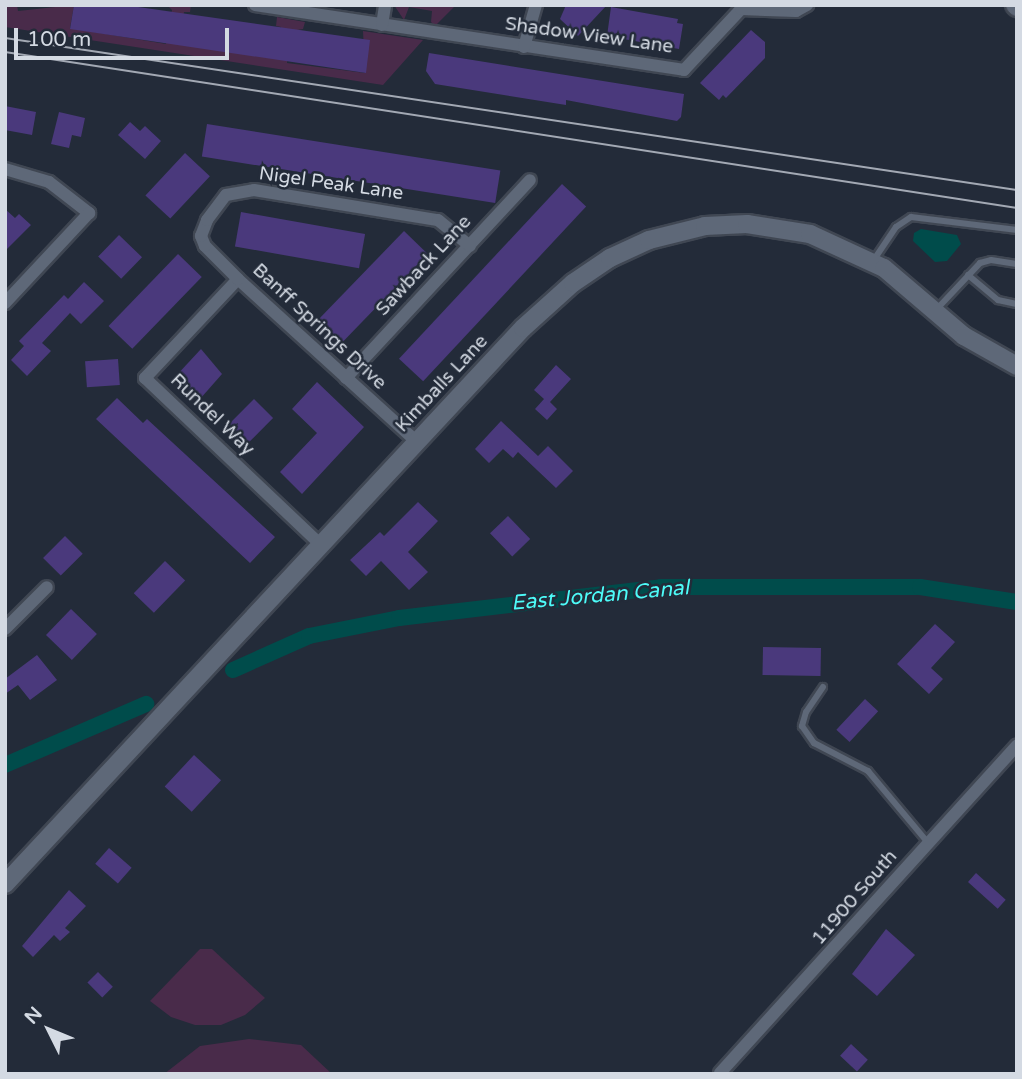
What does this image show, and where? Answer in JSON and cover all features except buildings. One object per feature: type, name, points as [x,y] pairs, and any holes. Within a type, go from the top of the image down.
[{"type":"street","name":"Shadow View Lane","points":[[255,5],[684,70],[739,7],[796,11],[807,5]]},
{"type":"street","points":[[382,25],[385,5]]},
{"type":"street","points":[[524,47],[536,5]]},
{"type":"street","points":[[5,169],[49,182],[89,213],[5,303]]},
{"type":"street","name":"Sawback Lane","points":[[346,378],[530,180]]},
{"type":"street","name":"Nigel Peak Lane","points":[[201,236],[207,220],[226,195],[254,190],[438,220],[470,246]]},
{"type":"street","name":"Kimballs Lane","points":[[5,884],[556,296],[590,270],[640,244],[686,229],[747,224],[810,234],[873,261],[981,348],[1017,366]]},
{"type":"street","name":"Banff Springs Drive","points":[[201,236],[205,246],[238,279],[417,442]]},
{"type":"street","name":"Rundel Way","points":[[238,279],[145,378],[321,545]]},
{"type":"street","points":[[5,629],[47,587]]},
{"type":"street","name":"11900 South","points":[[720,1073],[1017,746]]},
{"type":"lane","points":[[873,261],[896,228],[917,216],[1017,230]]},
{"type":"lane","points":[[935,311],[968,275],[985,261],[1017,264]]},
{"type":"lane","points":[[968,275],[998,300],[1017,304]]},
{"type":"lane","points":[[823,687],[806,712],[802,726],[814,743],[868,771],[929,844]]},
{"type":"shaded area","points":[[5,5],[17,5],[18,11],[74,5],[70,28],[166,44],[172,10],[167,5],[191,5],[190,12],[184,12],[180,44],[276,58],[281,27],[276,26],[277,17],[305,22],[303,29],[291,31],[287,63],[365,73],[363,31],[423,40],[383,85],[5,27]]},
{"type":"shaded area","points":[[394,5],[456,5],[435,26],[431,22],[432,11],[409,7],[404,20]]},
{"type":"shaded area","points":[[921,229],[957,235],[961,244],[947,261],[935,262],[913,241],[914,233]]},
{"type":"shaded area","points":[[200,949],[212,949],[265,998],[245,1015],[221,1025],[195,1025],[171,1017],[150,1001]]},
{"type":"shaded area","points":[[249,1039],[301,1045],[332,1074],[164,1074],[200,1046]]},
{"type":"waterway","name":"East Jordan Canal","points":[[233,670],[309,636],[399,618],[661,587],[920,587],[1017,602]]},
{"type":"waterway","name":"East Jordan Canal","points":[[5,765],[146,704]]},
{"type":"tram line","points":[[5,38],[1017,190]]},
{"type":"tram line","points":[[5,52],[1017,208]]}]
